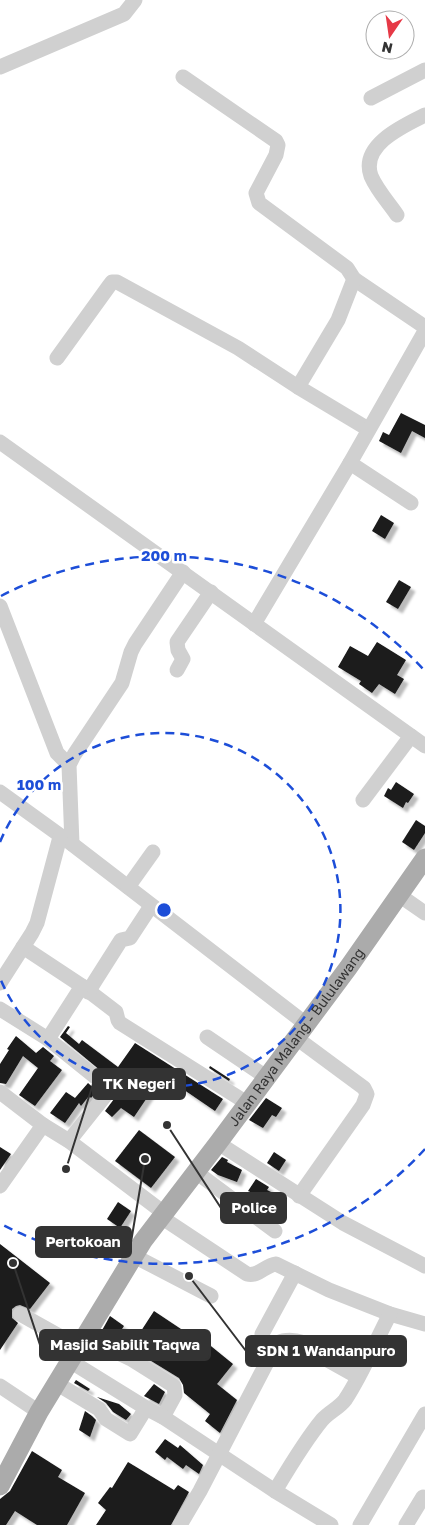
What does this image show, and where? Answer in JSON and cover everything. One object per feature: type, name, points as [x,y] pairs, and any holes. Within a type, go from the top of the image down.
[{"type":"main road","name":"Jalan Raya Malang - Bululawang","points":[[0,1486],[56,1383],[134,1256],[162,1215],[218,1144],[300,1030],[348,968],[399,895],[422,869]]},
{"type":"street","points":[[0,67],[124,14],[135,0]]},
{"type":"street","points":[[371,98],[425,70]]},
{"type":"street","points":[[183,77],[276,141],[278,145],[276,155],[256,193],[259,203],[347,268],[354,279],[425,327]]},
{"type":"street","points":[[397,215],[374,180],[369,166],[370,156],[398,128],[425,115]]},
{"type":"street","points":[[298,387],[338,320],[354,279]]},
{"type":"street","points":[[57,358],[112,282],[117,282],[238,348],[368,430]]},
{"type":"street","points":[[254,624],[350,463],[425,331]]},
{"type":"street","points":[[0,442],[425,746]]},
{"type":"street","points":[[350,463],[410,503]]},
{"type":"street","points":[[0,983],[32,933],[66,840],[69,765],[122,683],[135,644],[183,572]]},
{"type":"street","points":[[178,670],[183,659],[178,650],[177,642],[211,592]]},
{"type":"street","points":[[0,606],[57,753],[69,765]]},
{"type":"street","points":[[363,800],[411,736]]},
{"type":"street","points":[[0,792],[128,887],[300,1030],[364,1088],[367,1094],[363,1105],[300,1196]]},
{"type":"street","points":[[128,887],[153,852]]},
{"type":"street","points":[[399,895],[425,913]]},
{"type":"street","points":[[48,1039],[121,940],[130,938],[151,906]]},
{"type":"street","points":[[23,947],[116,1012],[120,1023],[247,1104]]},
{"type":"street","points":[[0,1009],[48,1039],[109,1088],[108,1092],[69,1141]]},
{"type":"street","points":[[207,1038],[266,1077]]},
{"type":"street","points":[[0,1092],[43,1125],[69,1141],[162,1215],[247,1274],[257,1274],[276,1264],[329,1290],[390,1314],[425,1324]]},
{"type":"street","points":[[0,1186],[43,1125]]},
{"type":"street","points":[[218,1144],[343,1223],[425,1266]]},
{"type":"street","points":[[196,1172],[275,1231]]},
{"type":"street","points":[[134,1256],[211,1296]]},
{"type":"street","points":[[262,1334],[295,1273]]},
{"type":"street","points":[[20,1314],[78,1348],[146,1408],[164,1417],[275,1491],[331,1525]]},
{"type":"street","points":[[275,1491],[302,1446],[324,1418],[344,1402],[390,1314]]},
{"type":"street","points":[[180,1525],[220,1454],[264,1367],[280,1342],[305,1343],[321,1352],[324,1358],[358,1378]]},
{"type":"street","points":[[78,1348],[131,1359],[174,1386],[175,1395],[164,1417]]},
{"type":"street","points":[[56,1383],[99,1409],[106,1419],[130,1434],[146,1408]]},
{"type":"street","points":[[0,1386],[39,1412]]},
{"type":"street","points":[[360,1525],[425,1414]]},
{"type":"street","points":[[406,1525],[423,1497]]},
{"type":"building","points":[[401,413],[425,425],[425,438],[412,431],[401,453],[379,441],[383,432],[389,435]]},
{"type":"building","points":[[381,515],[394,523],[385,539],[372,531]]},
{"type":"building","points":[[399,580],[411,587],[398,609],[386,602]]},
{"type":"building","points":[[377,642],[406,660],[397,675],[404,679],[395,694],[379,684],[372,693],[359,684],[361,681],[338,667],[350,646],[368,656]]},
{"type":"building","points":[[396,782],[414,794],[403,808],[384,796],[388,788],[391,790]]},
{"type":"building","points":[[416,820],[425,826],[425,833],[414,850],[402,842]]},
{"type":"building","points":[[68,1026],[70,1027],[66,1033],[79,1044],[82,1040],[118,1067],[135,1043],[223,1099],[215,1111],[174,1083],[170,1088],[159,1080],[134,1117],[121,1108],[112,1117],[105,1111],[117,1095],[118,1085],[60,1037]]},
{"type":"building","points":[[16,1036],[36,1053],[43,1047],[54,1056],[50,1061],[62,1070],[35,1106],[19,1095],[38,1068],[23,1056],[6,1084],[0,1083],[0,1064]]},
{"type":"building","points":[[210,1066],[230,1079],[229,1081],[209,1068]]},
{"type":"building","points":[[88,1083],[97,1091],[91,1098],[89,1096],[81,1106],[79,1103],[65,1123],[50,1113],[66,1092],[75,1098]]},
{"type":"building","points":[[266,1098],[282,1108],[276,1117],[272,1115],[263,1128],[249,1120]]},
{"type":"building","points":[[139,1130],[175,1157],[151,1188],[115,1161]]},
{"type":"building","points":[[0,1147],[11,1154],[0,1170]]},
{"type":"building","points":[[274,1152],[286,1160],[279,1171],[267,1163]]},
{"type":"building","points":[[222,1157],[242,1170],[237,1182],[218,1175],[211,1170]]},
{"type":"building","points":[[256,1179],[269,1187],[267,1190],[273,1193],[264,1209],[253,1203],[257,1195],[248,1191]]},
{"type":"building","points":[[118,1202],[131,1211],[120,1228],[107,1219]]},
{"type":"building","points":[[0,1244],[50,1283],[30,1309],[20,1305],[12,1309],[12,1318],[18,1323],[0,1350]]},
{"type":"building","points":[[154,1311],[187,1333],[190,1329],[233,1364],[217,1384],[237,1400],[220,1433],[205,1421],[210,1414],[184,1393],[183,1385],[179,1378],[130,1348]]},
{"type":"building","points":[[110,1316],[124,1326],[114,1341],[100,1334]]},
{"type":"building","points":[[76,1380],[90,1389],[88,1391],[74,1383]]},
{"type":"building","points":[[154,1384],[165,1392],[159,1404],[144,1396]]},
{"type":"building","points":[[97,1397],[119,1404],[131,1414],[126,1420],[113,1412],[106,1403]]},
{"type":"building","points":[[85,1411],[96,1420],[90,1437],[79,1430]]},
{"type":"building","points":[[165,1439],[178,1448],[180,1445],[203,1465],[199,1474],[186,1465],[183,1469],[167,1457],[165,1460],[155,1452]]},
{"type":"building","points":[[32,1451],[62,1470],[58,1477],[85,1493],[67,1525],[37,1525],[15,1511],[6,1525],[0,1525],[0,1499],[10,1491]]},
{"type":"building","points":[[128,1462],[174,1490],[178,1485],[189,1492],[171,1525],[96,1525],[106,1510],[98,1503],[110,1487],[112,1488]]},
{"type":"place","name":"Police","points":[[167,1125]]},
{"type":"place","name":"Pertokoan","points":[[145,1159]]},
{"type":"place","name":"TK Negeri","points":[[66,1169]]},
{"type":"place","name":"Masjid Sabilit Taqwa","points":[[13,1263]]},
{"type":"place","name":"SDN 1 Wandanpuro","points":[[189,1276]]}]
